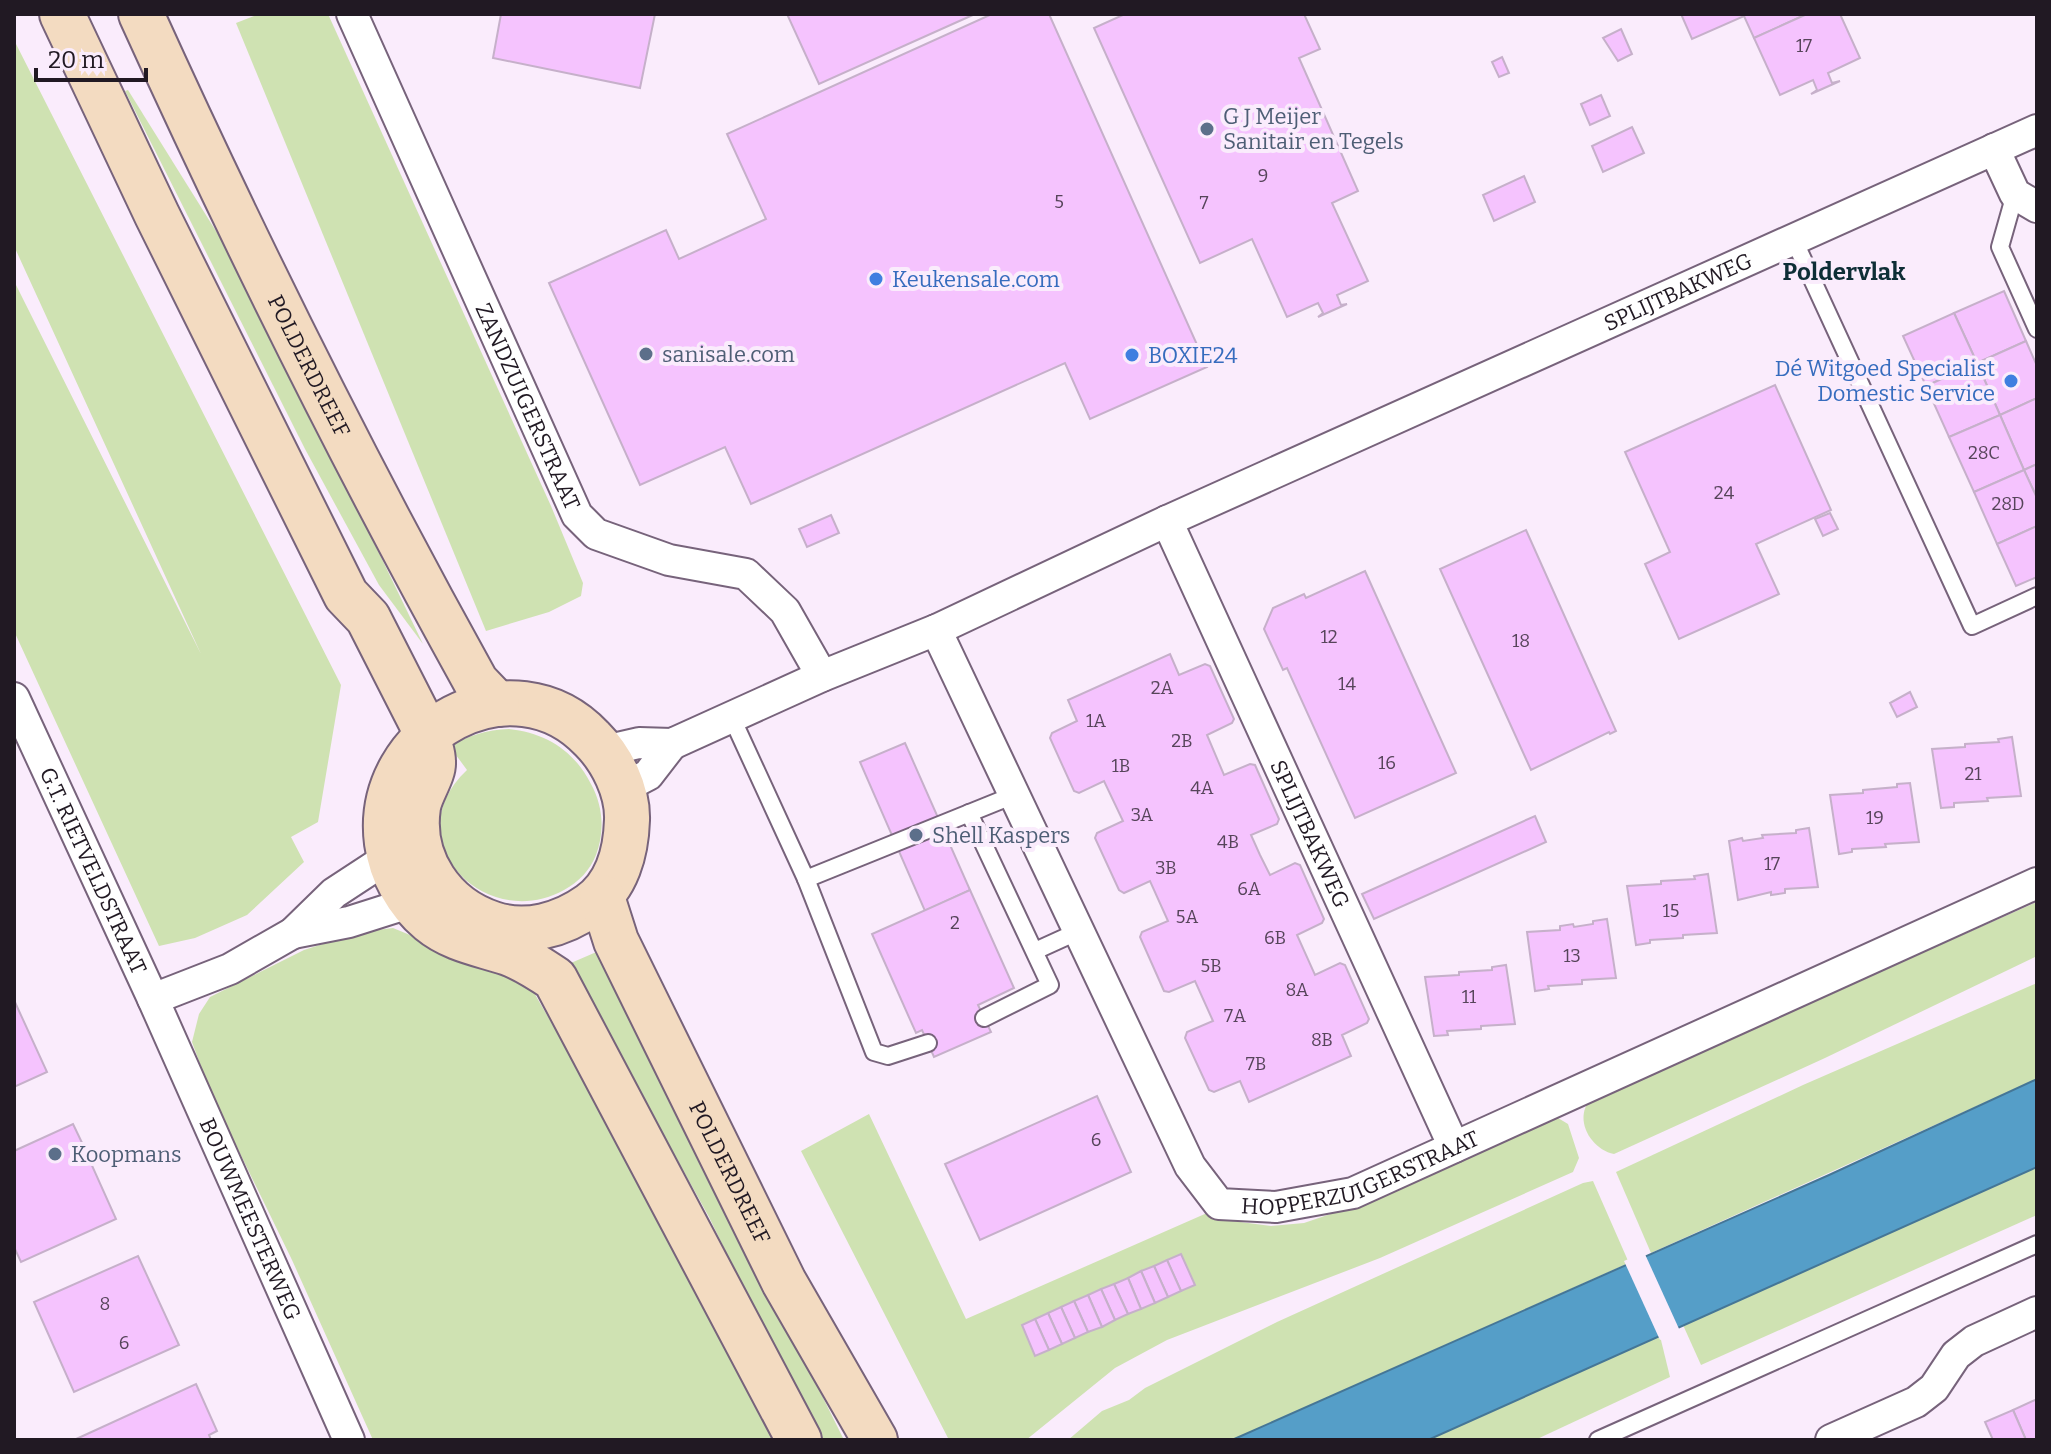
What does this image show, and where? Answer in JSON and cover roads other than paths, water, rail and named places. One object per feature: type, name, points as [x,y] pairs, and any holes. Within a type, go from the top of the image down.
[{"type":"main road","points":[[62,14],[157,215],[346,595],[368,618],[420,743],[434,765],[418,807],[417,829],[420,852],[429,873],[427,897],[430,921],[452,936],[508,953],[533,964],[555,979],[799,1440]]},
{"type":"main road","name":"POLDERDREEF","points":[[141,14],[218,184],[384,516],[476,682],[497,704]]},
{"type":"main road","points":[[497,704],[521,704],[545,709],[577,726],[613,769],[628,816],[626,845],[617,872],[602,897],[564,921],[542,927],[520,929],[498,926],[427,897],[398,881],[389,857],[385,829],[388,800],[397,773],[437,727],[465,712],[497,704]]},
{"type":"main road","name":"POLDERDREEF","points":[[602,897],[616,941],[784,1282],[875,1440]]},
{"type":"street","name":"ZANDZUIGERSTRAAT","points":[[352,14],[577,515],[596,534],[669,560],[746,574],[785,611],[822,676]]},
{"type":"street","name":"SPLIJTBAKWEG","points":[[613,769],[639,743],[672,744],[822,676],[936,630],[1167,521],[2037,130]]},
{"type":"street","points":[[1994,149],[2026,200]]},
{"type":"street","name":"SPLIJTBAKWEG","points":[[1167,521],[1454,1147]]},
{"type":"street","name":"HOPPERZUIGERSTRAAT","points":[[936,630],[1190,1166],[1219,1204],[1276,1207],[1353,1193],[2037,883]]},
{"type":"street","name":"G.T. RIETVELDSTRAAT","points":[[14,698],[153,999]]},
{"type":"street","name":"SPLIJTBAKWEG","points":[[613,769],[648,775],[672,744]]},
{"type":"street","points":[[153,999],[230,969],[293,933],[334,893],[389,857]]},
{"type":"street","points":[[293,933],[349,922],[427,897]]},
{"type":"street","name":"BOUWMEESTERWEG","points":[[153,999],[349,1440]]},
{"type":"street","points":[[1831,1440],[1916,1402],[1934,1388],[1956,1355],[1974,1341],[2037,1312]]},
{"type":"lane","points":[[2026,200],[2000,247],[2037,329]]},
{"type":"lane","points":[[1794,240],[1972,626],[2037,596]]},
{"type":"lane","points":[[732,718],[806,879],[874,1052],[888,1056],[928,1043]]},
{"type":"lane","points":[[806,879],[1014,795]]},
{"type":"lane","points":[[969,813],[1050,985],[984,1018]]},
{"type":"lane","points":[[1035,951],[1079,931]]},
{"type":"lane","points":[[1598,1440],[2037,1244]]},
{"type":"water","points":[[2037,1079],[2037,1167],[1428,1440],[1232,1440],[1829,1175]]},
{"type":"place","name":"G J Meijer Sanitair en Tegels","points":[[1207,129]]},
{"type":"place","name":"Keukensale.com","points":[[876,279]]},
{"type":"place","name":"sanisale.com","points":[[646,354]]},
{"type":"place","name":"BOXIE24","points":[[1132,355]]},
{"type":"place","name":"Dé Witgoed Specialist Domestic Service","points":[[2011,381]]},
{"type":"place","name":"Shell Kaspers","points":[[916,835]]},
{"type":"place","name":"Koopmans","points":[[55,1154]]},
{"type":"district","name":"Poldervlak","points":[[1844,272]]}]
